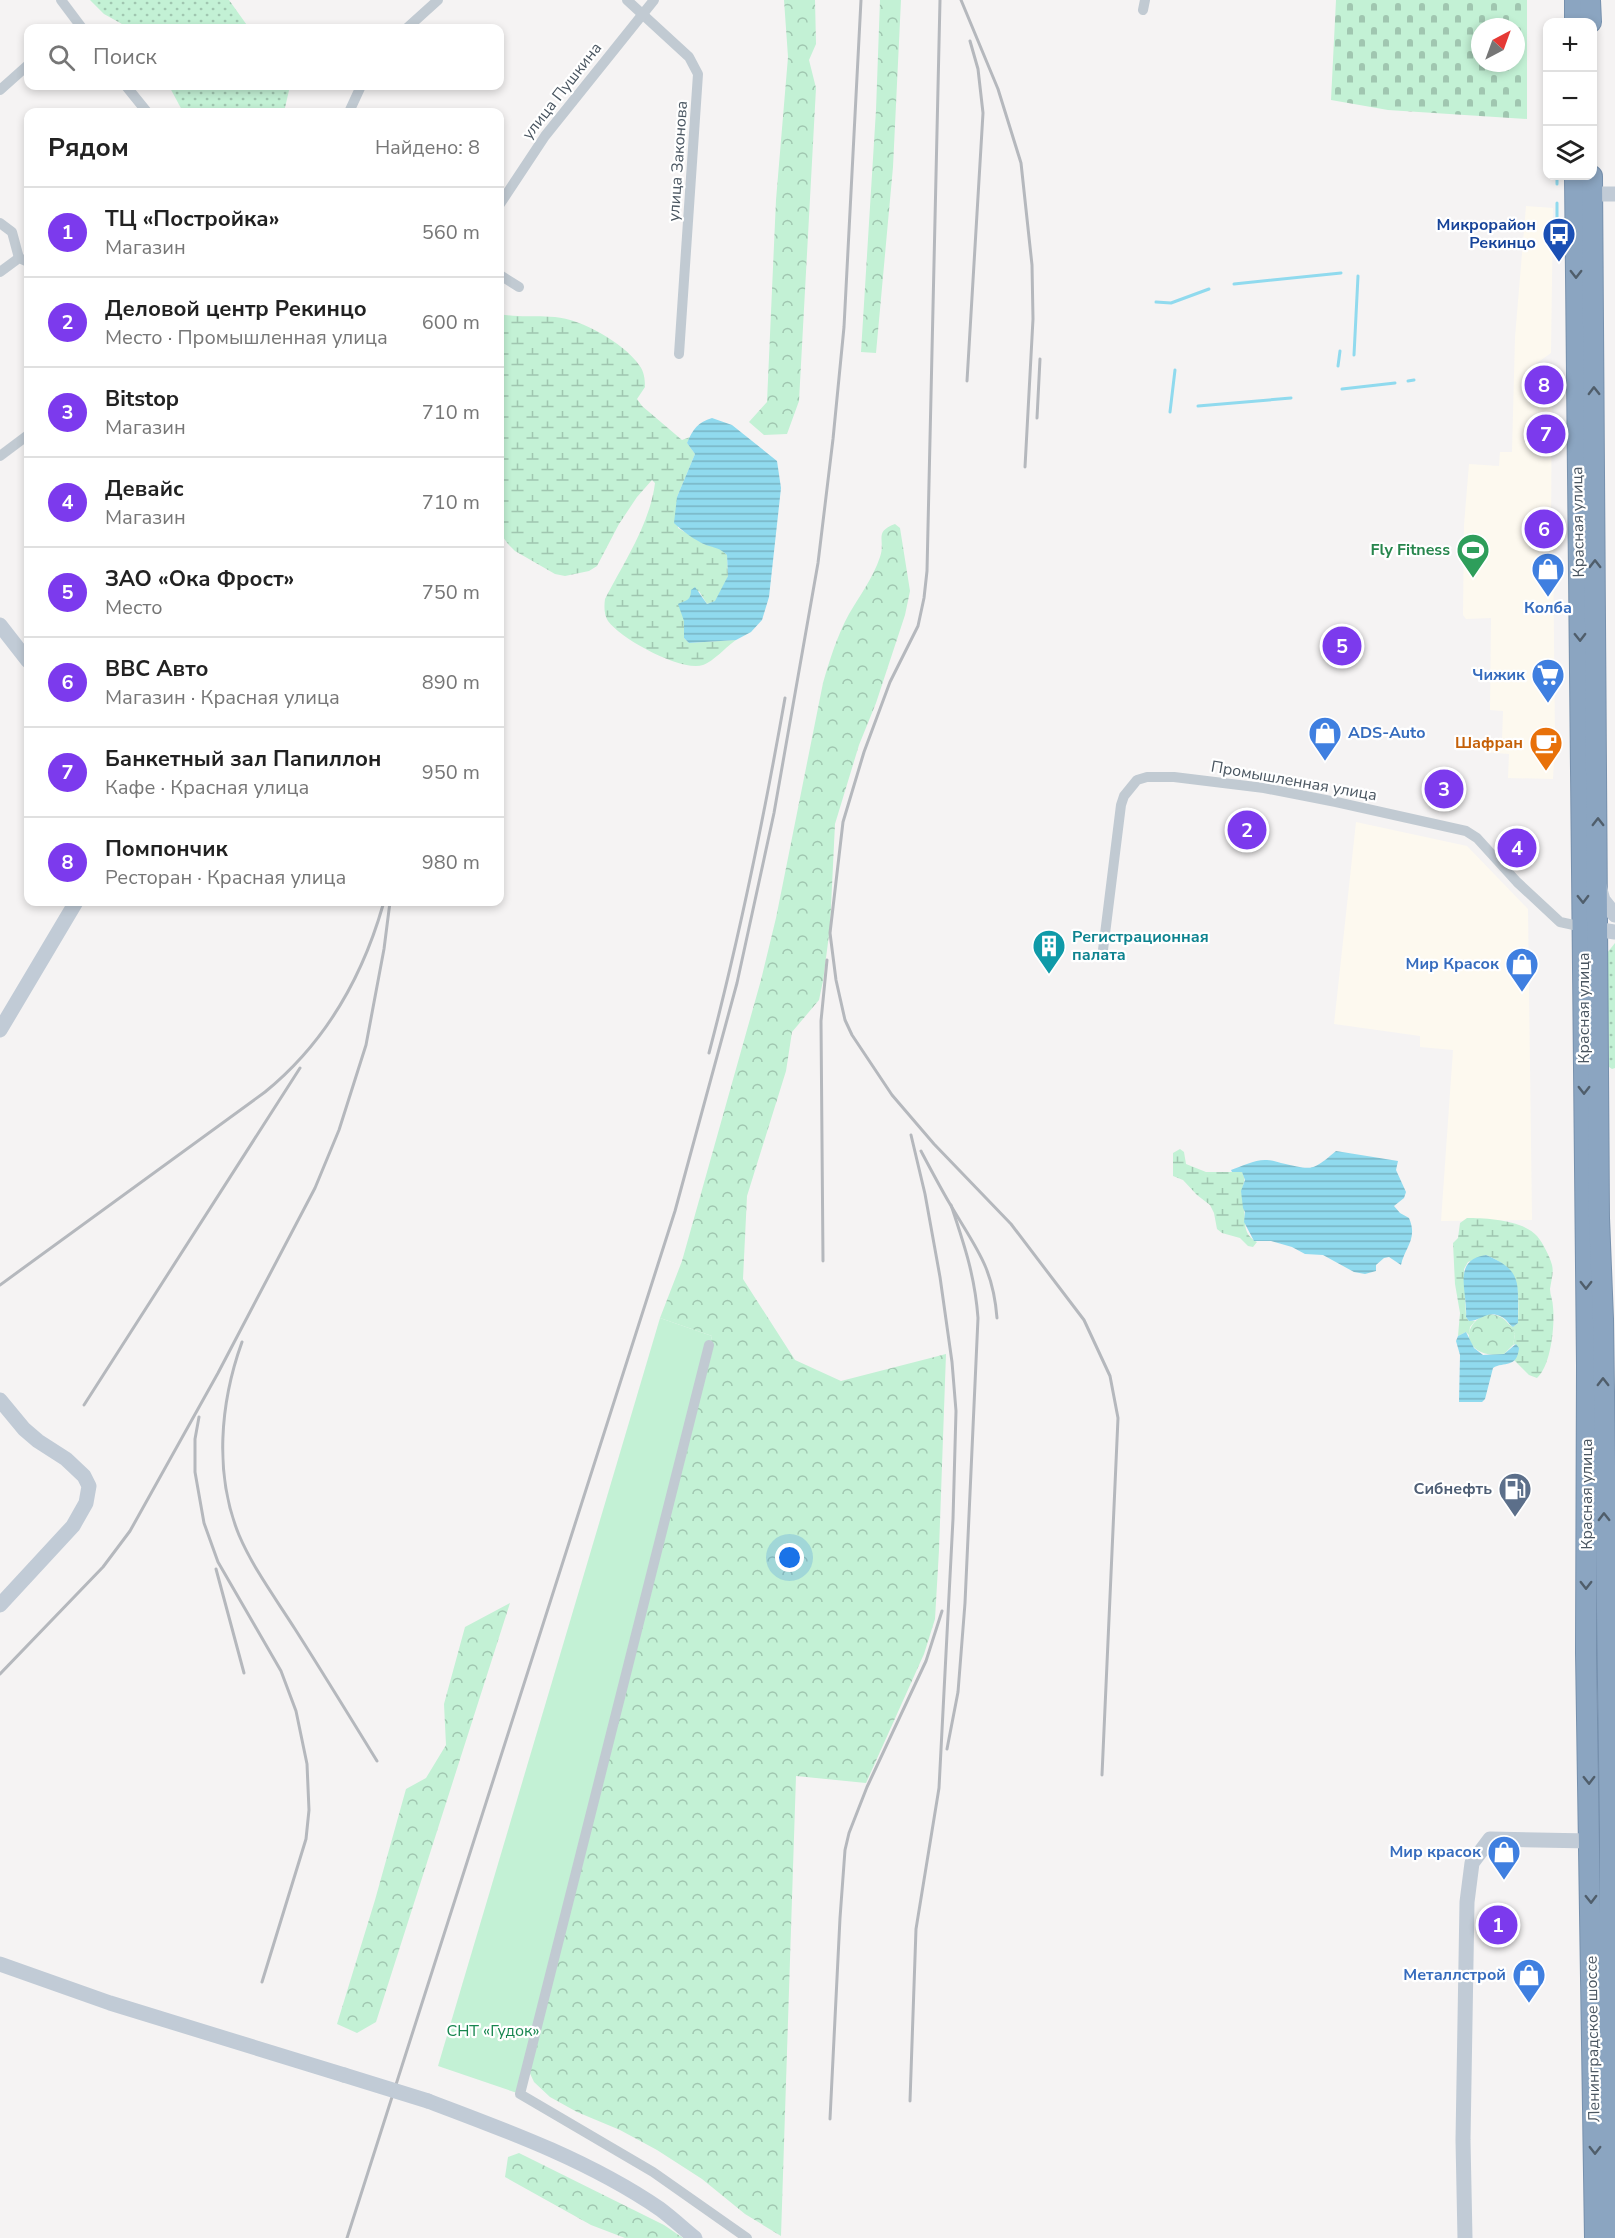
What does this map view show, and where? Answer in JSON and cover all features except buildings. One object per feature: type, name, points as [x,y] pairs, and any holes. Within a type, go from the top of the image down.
[{"type":"highway","points":[[1575,0],[1575,18]]},
{"type":"highway","points":[[1590,0],[1591,18]]},
{"type":"highway","name":"Красная улица","points":[[1584,185],[1598,880],[1606,926],[1599,959],[1599,1218],[1603,1319],[1610,1831]]},
{"type":"highway","name":"Красная улица","points":[[1584,185],[1606,926],[1587,1353],[1586,1653],[1590,1840]]},
{"type":"highway","name":"Ленинградское шоссе","points":[[1610,1831],[1610,2238]]},
{"type":"highway","name":"Ленинградское шоссе","points":[[1590,1840],[1595,2238]]},
{"type":"street","points":[[61,0],[75,24]]},
{"type":"street","points":[[411,24],[438,0]]},
{"type":"street","name":"улица Законова","points":[[627,0],[689,57],[698,74],[679,354]]},
{"type":"street","name":"улица Пушкина","points":[[504,198],[545,136],[654,0]]},
{"type":"street","points":[[0,90],[24,69]]},
{"type":"street","points":[[129,90],[144,108]]},
{"type":"street","points":[[351,108],[358,90]]},
{"type":"street","points":[[1584,185],[1615,194]]},
{"type":"street","points":[[0,223],[12,232],[24,260],[0,272]]},
{"type":"street","points":[[504,277],[519,286]]},
{"type":"street","points":[[0,456],[24,438]]},
{"type":"street","points":[[0,625],[24,656]]},
{"type":"street","name":"Промышленная улица","points":[[1103,950],[1121,806],[1124,796],[1137,780],[1147,777],[1208,780],[1264,788],[1466,831],[1477,838],[1516,882],[1560,922],[1606,926]]},
{"type":"street","points":[[0,1030],[74,906]]},
{"type":"street","points":[[709,1345],[520,2094],[654,2172],[747,2238]]},
{"type":"street","points":[[0,1400],[24,1429],[80,1471],[89,1486],[86,1503],[77,1521],[0,1605]]},
{"type":"street","points":[[1465,2238],[1463,2140],[1467,1913],[1472,1863],[1490,1839],[1590,1840]]},
{"type":"street","points":[[0,1964],[110,2003],[428,2101],[544,2147],[610,2179],[660,2210],[695,2238]]},
{"type":"shaded area","points":[[1526,206],[1553,208],[1551,353],[1537,363],[1537,369],[1552,370],[1551,536],[1553,537],[1555,742],[1553,779],[1508,778],[1509,754],[1484,752],[1483,742],[1502,740],[1503,711],[1490,710],[1491,618],[1466,619],[1463,615],[1464,525],[1469,464],[1499,466],[1500,452],[1512,452],[1515,337]]},
{"type":"shaded area","points":[[1356,822],[1467,846],[1528,909],[1532,1220],[1441,1221],[1453,1050],[1420,1047],[1420,1036],[1334,1024]]},
{"type":"green space","points":[[90,0],[229,0],[246,24],[122,24],[104,14]]},
{"type":"green space","points":[[784,0],[815,0],[816,44],[809,60],[816,88],[799,401],[787,434],[764,435],[749,422],[767,402],[776,200],[788,57]]},
{"type":"green space","points":[[880,0],[901,0],[893,167],[876,353],[861,352],[876,110]]},
{"type":"green space","points":[[1336,0],[1527,0],[1527,119],[1388,110],[1331,100]]},
{"type":"green space","points":[[171,90],[289,90],[285,108],[181,108]]},
{"type":"green space","points":[[504,315],[548,316],[577,322],[613,341],[632,357],[642,370],[644,378],[645,387],[637,399],[642,406],[682,440],[690,437],[687,443],[695,454],[677,497],[678,528],[704,544],[720,548],[727,555],[728,576],[716,601],[707,604],[699,591],[688,601],[684,638],[689,643],[736,640],[707,663],[693,666],[667,659],[638,645],[608,621],[604,607],[605,599],[648,513],[655,483],[652,480],[637,497],[619,524],[597,566],[589,571],[565,576],[555,574],[515,551],[504,538]]},
{"type":"green space","points":[[895,524],[900,528],[910,591],[905,615],[876,703],[859,745],[835,824],[830,927],[823,981],[819,1000],[792,1032],[786,1071],[747,1196],[743,1279],[795,1360],[841,1381],[946,1354],[935,1619],[924,1654],[866,1783],[796,1776],[781,2236],[745,2214],[702,2179],[657,2150],[550,2097],[534,2082],[527,2067],[712,1336],[660,1318],[682,1261],[761,980],[776,918],[823,683],[845,622],[877,565],[882,533]]},
{"type":"green space","points":[[1615,943],[1615,1068],[1612,1069],[1609,1067],[1607,953]]},
{"type":"green space","points":[[1180,1149],[1184,1152],[1186,1164],[1206,1172],[1242,1172],[1246,1227],[1249,1235],[1257,1242],[1253,1247],[1248,1246],[1240,1238],[1222,1233],[1217,1229],[1210,1205],[1183,1180],[1173,1176],[1173,1153]]},
{"type":"green space","points":[[1467,1218],[1494,1219],[1523,1226],[1537,1236],[1548,1254],[1553,1268],[1550,1289],[1553,1305],[1553,1334],[1546,1364],[1537,1378],[1529,1375],[1514,1360],[1518,1353],[1516,1344],[1513,1345],[1515,1334],[1508,1324],[1513,1327],[1518,1323],[1516,1282],[1506,1267],[1486,1255],[1468,1262],[1464,1269],[1466,1317],[1469,1321],[1475,1321],[1470,1327],[1469,1335],[1466,1332],[1458,1336],[1460,1313],[1455,1284],[1453,1243],[1458,1238],[1460,1223]]},
{"type":"green space","points":[[1485,1314],[1496,1315],[1503,1319],[1515,1334],[1513,1345],[1504,1354],[1483,1353],[1471,1343],[1470,1329]]},
{"type":"green space","name":"СНТ «Гудок»","points":[[660,1318],[712,1336],[520,2094],[438,2066]]},
{"type":"green space","points":[[510,1603],[376,2022],[357,2033],[337,2024],[406,1789],[426,1778],[446,1745],[444,1704],[465,1627]]},
{"type":"green space","points":[[519,2153],[664,2225],[683,2238],[625,2238],[591,2225],[505,2177],[508,2157]]},
{"type":"water","points":[[712,418],[732,425],[777,461],[781,488],[769,597],[762,620],[751,632],[736,640],[689,643],[684,638],[684,621],[678,604],[689,598],[691,590],[695,587],[707,604],[715,601],[728,576],[727,555],[698,541],[674,523],[677,497],[695,454],[687,443],[696,427]]},
{"type":"water","points":[[1336,1151],[1398,1161],[1396,1170],[1406,1192],[1404,1198],[1394,1206],[1409,1218],[1412,1232],[1401,1265],[1389,1257],[1384,1258],[1376,1265],[1376,1271],[1365,1274],[1354,1272],[1323,1255],[1305,1254],[1292,1247],[1271,1241],[1254,1241],[1244,1222],[1245,1212],[1241,1191],[1245,1180],[1242,1172],[1231,1170],[1263,1160],[1311,1168]]},
{"type":"water","points":[[1486,1255],[1506,1266],[1516,1279],[1518,1323],[1513,1327],[1504,1318],[1493,1314],[1469,1321],[1466,1317],[1465,1270],[1468,1263],[1475,1258]]},
{"type":"water","points":[[1466,1332],[1474,1348],[1483,1355],[1504,1354],[1516,1344],[1519,1348],[1518,1355],[1513,1362],[1493,1368],[1485,1399],[1482,1402],[1459,1402],[1460,1355],[1456,1341],[1458,1336]]},
{"type":"waterway","points":[[1557,203],[1557,254]]},
{"type":"waterway","points":[[1234,284],[1341,273]]},
{"type":"waterway","points":[[1354,355],[1358,276]]},
{"type":"waterway","points":[[1156,302],[1171,303],[1209,289]]},
{"type":"waterway","points":[[1338,366],[1340,351]]},
{"type":"waterway","points":[[1170,412],[1175,370]]},
{"type":"waterway","points":[[1408,381],[1414,380]]},
{"type":"waterway","points":[[1342,389],[1395,383]]},
{"type":"waterway","points":[[1198,406],[1291,398]]},
{"type":"railway","points":[[347,2238],[675,1211],[737,983],[774,813],[818,563],[844,327],[861,0]]},
{"type":"railway","points":[[940,0],[927,571],[924,598],[918,626],[890,682],[864,752],[843,822],[830,933],[836,980],[845,1020],[852,1035],[892,1095],[934,1144],[1011,1224],[1084,1320],[1110,1376],[1118,1418],[1102,1775]]},
{"type":"railway","points":[[961,0],[998,89],[1021,163],[1032,265],[1033,319],[1025,467]]},
{"type":"railway","points":[[967,381],[983,113],[978,69],[970,41]]},
{"type":"railway","points":[[1037,418],[1040,359]]},
{"type":"railway","points":[[709,1053],[751,876],[785,698]]},
{"type":"railway","points":[[0,1285],[265,1092],[286,1073],[323,1031],[352,984],[383,906]]},
{"type":"railway","points":[[0,1674],[103,1567],[130,1531],[218,1373],[315,1188],[339,1130],[366,1045],[389,906]]},
{"type":"railway","points":[[823,1261],[821,1021],[827,960]]},
{"type":"railway","points":[[84,1405],[300,1068]]},
{"type":"railway","points":[[910,2101],[916,1929],[939,1788],[953,1519],[956,1411],[952,1362],[940,1277],[925,1194],[911,1135]]},
{"type":"railway","points":[[921,1151],[987,1270],[997,1318]]},
{"type":"railway","points":[[947,1749],[958,1692],[965,1603],[978,1318],[972,1274],[951,1205]]},
{"type":"railway","points":[[242,1342],[229,1389],[223,1438],[223,1463],[231,1512],[239,1535],[258,1571],[377,1761]]},
{"type":"railway","points":[[199,1417],[195,1439],[195,1472],[204,1523],[218,1562],[281,1671],[296,1711],[307,1764],[309,1810],[306,1839],[262,1982]]},
{"type":"railway","points":[[216,1569],[244,1673]]},
{"type":"railway","points":[[830,2119],[845,1850],[849,1833],[867,1787],[926,1661],[942,1611]]},
{"type":"place","name":"Микрорайон Рекинцо","points":[[1559,263]]},
{"type":"place","name":"Помпончик","points":[[1544,385]]},
{"type":"place","name":"Банкетный зал Папиллон","points":[[1546,434]]},
{"type":"place","name":"ВВС Авто","points":[[1544,529]]},
{"type":"place","name":"Fly Fitness","points":[[1473,579]]},
{"type":"place","name":"Колба","points":[[1548,598]]},
{"type":"place","name":"ЗАО «Ока Фрост»","points":[[1342,646]]},
{"type":"place","name":"Чижик","points":[[1548,704]]},
{"type":"place","name":"ADS-Auto","points":[[1325,762]]},
{"type":"place","name":"Шафран","points":[[1546,772]]},
{"type":"place","name":"Bitstop","points":[[1444,789]]},
{"type":"place","name":"Деловой центр Рекинцо","points":[[1247,830]]},
{"type":"place","name":"Девайс","points":[[1517,848]]},
{"type":"place","name":"Регистрационная палата","points":[[1049,975]]},
{"type":"place","name":"Мир Красок","points":[[1522,993]]},
{"type":"place","name":"Сибнефть","points":[[1515,1518]]},
{"type":"place","name":"Мир красок","points":[[1504,1881]]},
{"type":"place","name":"ТЦ «Постройка»","points":[[1498,1925]]},
{"type":"place","name":"Металлстрой","points":[[1529,2004]]}]
